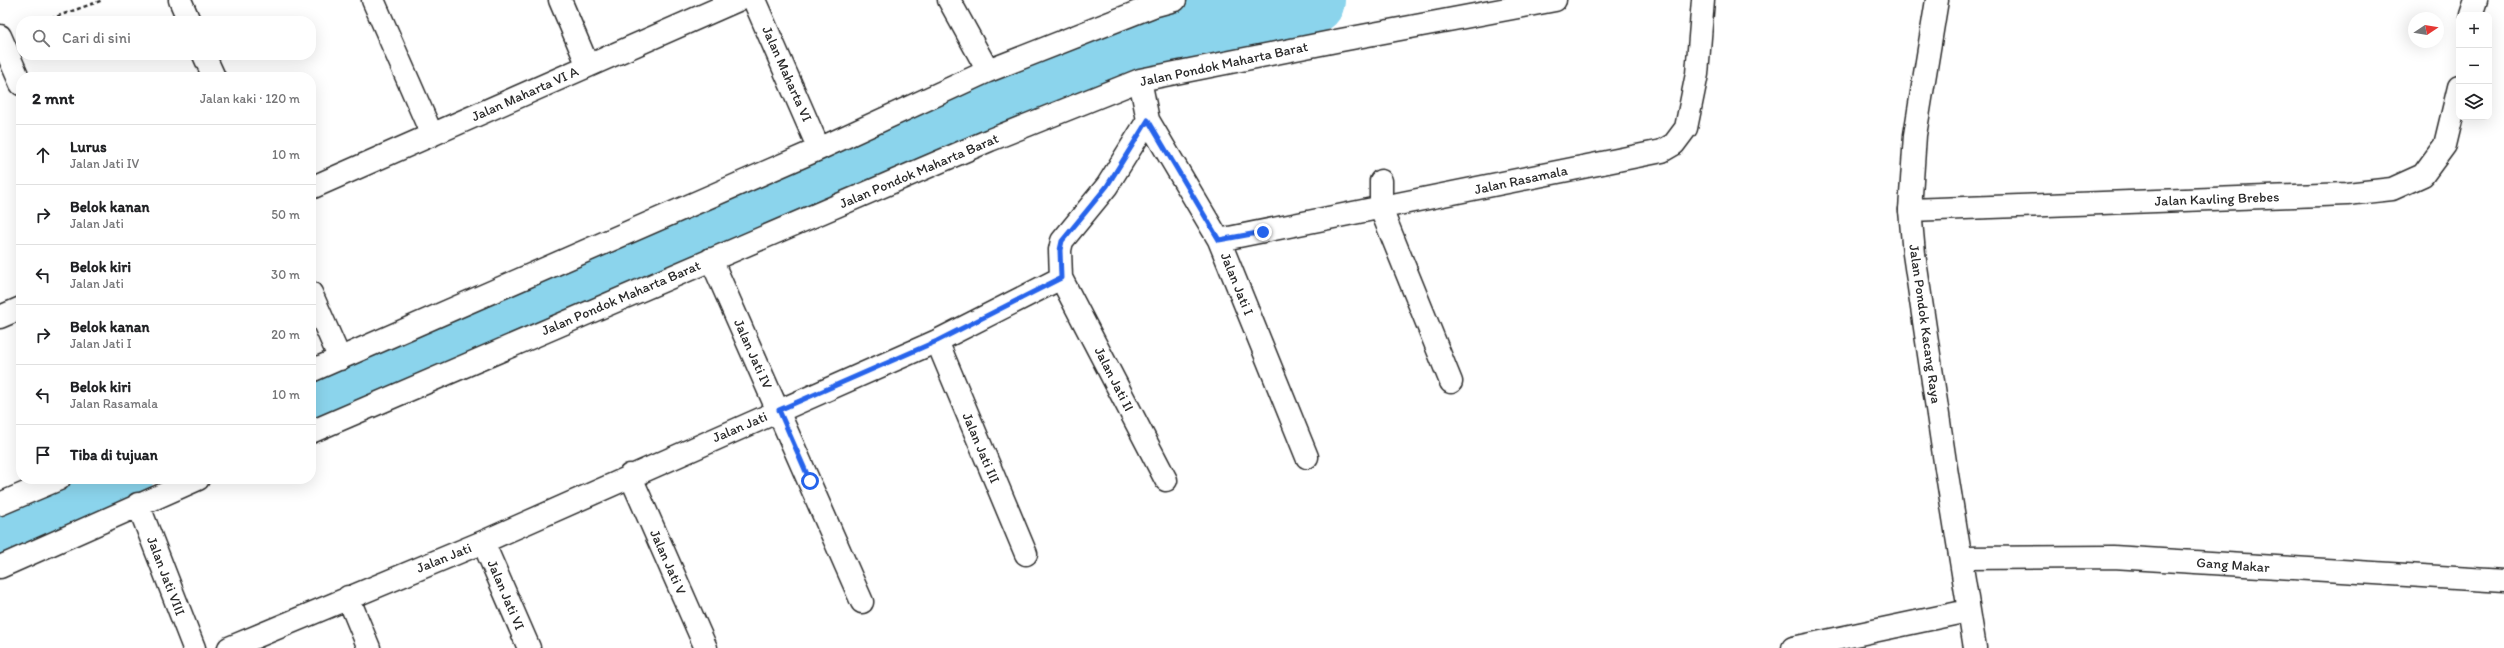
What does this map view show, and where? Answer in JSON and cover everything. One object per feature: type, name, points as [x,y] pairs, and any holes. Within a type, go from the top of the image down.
[{"type":"street","points":[[180,0],[187,16]]},
{"type":"street","points":[[373,0],[432,134]]},
{"type":"street","points":[[560,0],[588,66]]},
{"type":"street","name":"Jalan Maharta VI A","points":[[316,186],[738,0]]},
{"type":"street","name":"Jalan Maharta VI","points":[[754,0],[819,149]]},
{"type":"street","points":[[949,0],[988,71]]},
{"type":"street","points":[[316,369],[819,149],[988,71],[1127,16],[1175,0]]},
{"type":"street","name":"Jalan Pondok Maharta Barat","points":[[316,430],[990,140],[1140,80],[1341,40],[1555,0]]},
{"type":"street","name":"Jalan Rasamala","points":[[1219,240],[1380,209],[1662,151],[1674,144],[1686,128],[1697,74],[1703,0]]},
{"type":"street","name":"Jalan Pondok Kacang Raya","points":[[1937,0],[1915,135],[1910,210],[1914,254],[1941,439],[1975,648]]},
{"type":"street","points":[[2472,12],[2476,0]]},
{"type":"street","points":[[0,36],[16,73]]},
{"type":"street","points":[[206,60],[212,72]]},
{"type":"street","points":[[1061,278],[1060,250],[1062,241],[1107,186],[1148,120],[1140,80]]},
{"type":"street","name":"Jalan Kavling Brebes","points":[[1910,210],[2347,194],[2392,189],[2423,175],[2445,145],[2456,99]]},
{"type":"street","name":"Jalan Jati I","points":[[1148,120],[1219,240],[1307,457]]},
{"type":"street","points":[[1381,181],[1380,209],[1451,382]]},
{"type":"street","name":"Jalan Jati IV","points":[[711,259],[779,410],[862,602]]},
{"type":"street","name":"Jalan Jati","points":[[229,648],[348,597],[483,542],[630,475],[937,341],[1061,278]]},
{"type":"street","name":"Jalan Jati II","points":[[1061,278],[1166,480]]},
{"type":"street","points":[[316,304],[340,358]]},
{"type":"street","points":[[0,318],[16,310]]},
{"type":"street","name":"Jalan Jati III","points":[[937,341],[1026,554]]},
{"type":"street","name":"Jalan Jati V","points":[[630,475],[706,648]]},
{"type":"street","points":[[0,504],[48,484]]},
{"type":"street","points":[[0,567],[138,504],[186,484]]},
{"type":"street","name":"Jalan Jati VIII","points":[[138,504],[194,648]]},
{"type":"street","name":"Jalan Jati VI","points":[[483,542],[529,648]]},
{"type":"street","name":"Gang Makar","points":[[1961,558],[2113,557],[2504,581]]},
{"type":"street","points":[[348,597],[369,648]]},
{"type":"street","points":[[1793,648],[1968,611]]},
{"type":"path","points":[[58,16],[103,0]]},
{"type":"waterway","points":[[316,394],[1143,36],[1310,0]]},
{"type":"waterway","points":[[0,530],[106,484]]},
{"type":"route","points":[[810,481],[779,410],[937,341],[1061,278],[1060,250],[1062,241],[1107,186],[1148,120],[1219,240],[1263,232]]}]
